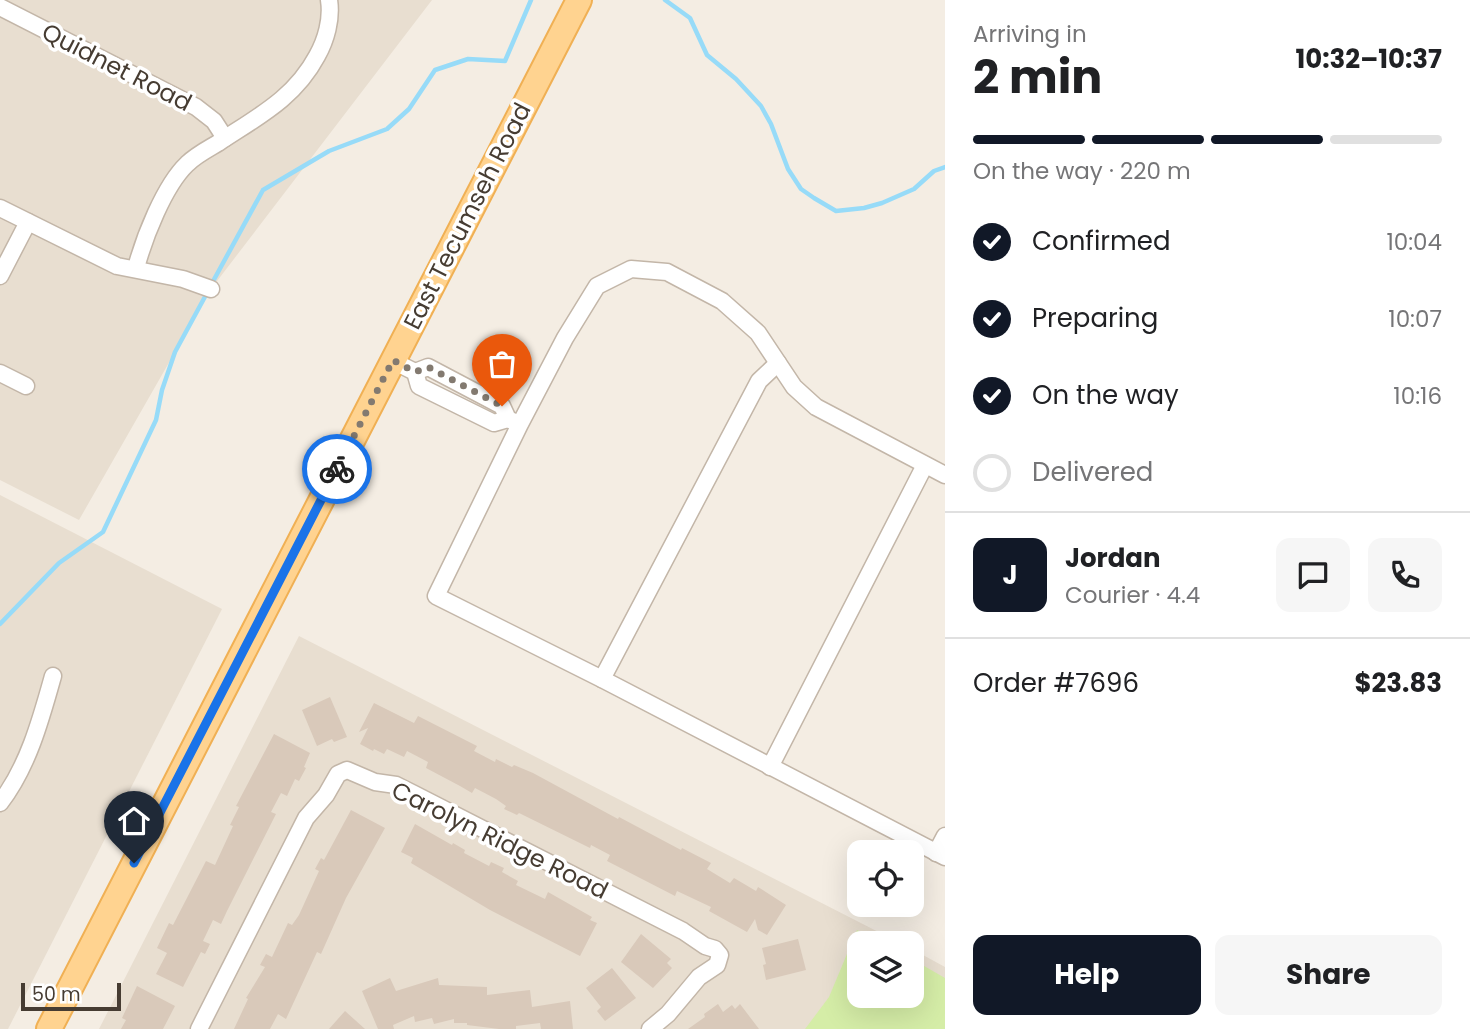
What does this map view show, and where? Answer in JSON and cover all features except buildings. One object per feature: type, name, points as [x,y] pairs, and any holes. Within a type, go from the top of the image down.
[{"type":"main road","name":"East Tecumseh Road","points":[[49,1029],[579,0]]},
{"type":"street","points":[[136,268],[143,240],[176,178],[188,163],[281,102],[305,77],[321,50],[326,35],[330,0]]},
{"type":"street","name":"Quidnet Road","points":[[0,7],[197,107],[214,121],[225,138]]},
{"type":"street","points":[[0,208],[117,266],[183,279],[211,289]]},
{"type":"street","points":[[0,276],[28,222]]},
{"type":"street","points":[[945,475],[817,407],[794,387],[758,333],[722,301],[667,272],[631,269],[597,286],[514,421],[436,596],[941,855],[945,836]]},
{"type":"street","points":[[393,360],[415,372],[428,367],[502,406],[514,421]]},
{"type":"street","points":[[602,679],[759,381],[778,363]]},
{"type":"street","points":[[0,373],[26,386]]},
{"type":"street","points":[[770,767],[925,465]]},
{"type":"street","points":[[0,803],[25,759],[53,676]]},
{"type":"street","name":"Carolyn Ridge Road","points":[[199,1029],[306,818],[338,774],[347,770],[375,782],[396,785],[683,931],[718,952],[717,965],[699,977],[668,1014],[650,1029]]},
{"type":"shaded area","points":[[0,0],[432,0],[211,289],[79,520],[0,480]]},
{"type":"shaded area","points":[[0,495],[222,609],[8,1029],[0,1029]]},
{"type":"shaded area","points":[[299,636],[877,931],[847,931],[847,1008],[924,1008],[924,956],[945,967],[945,1029],[99,1029]]},
{"type":"green space","points":[[847,954],[847,1008],[924,1008],[924,966],[945,978],[945,1029],[805,1029],[829,997]]},
{"type":"waterway","points":[[211,285],[263,190],[329,151],[387,129],[409,109],[435,70],[468,59],[505,61],[531,0]]},
{"type":"waterway","points":[[665,0],[690,18],[707,55],[736,79],[761,106],[771,124],[788,169],[801,189],[814,198],[836,211],[864,208],[914,189],[934,171],[945,167]]},
{"type":"waterway","points":[[0,624],[59,563],[103,532],[156,420],[162,390],[175,352],[207,293]]},
{"type":"way so far","points":[[337,469],[393,360],[415,372],[428,367],[502,406]]},
{"type":"route","points":[[134,863],[337,469]]}]
